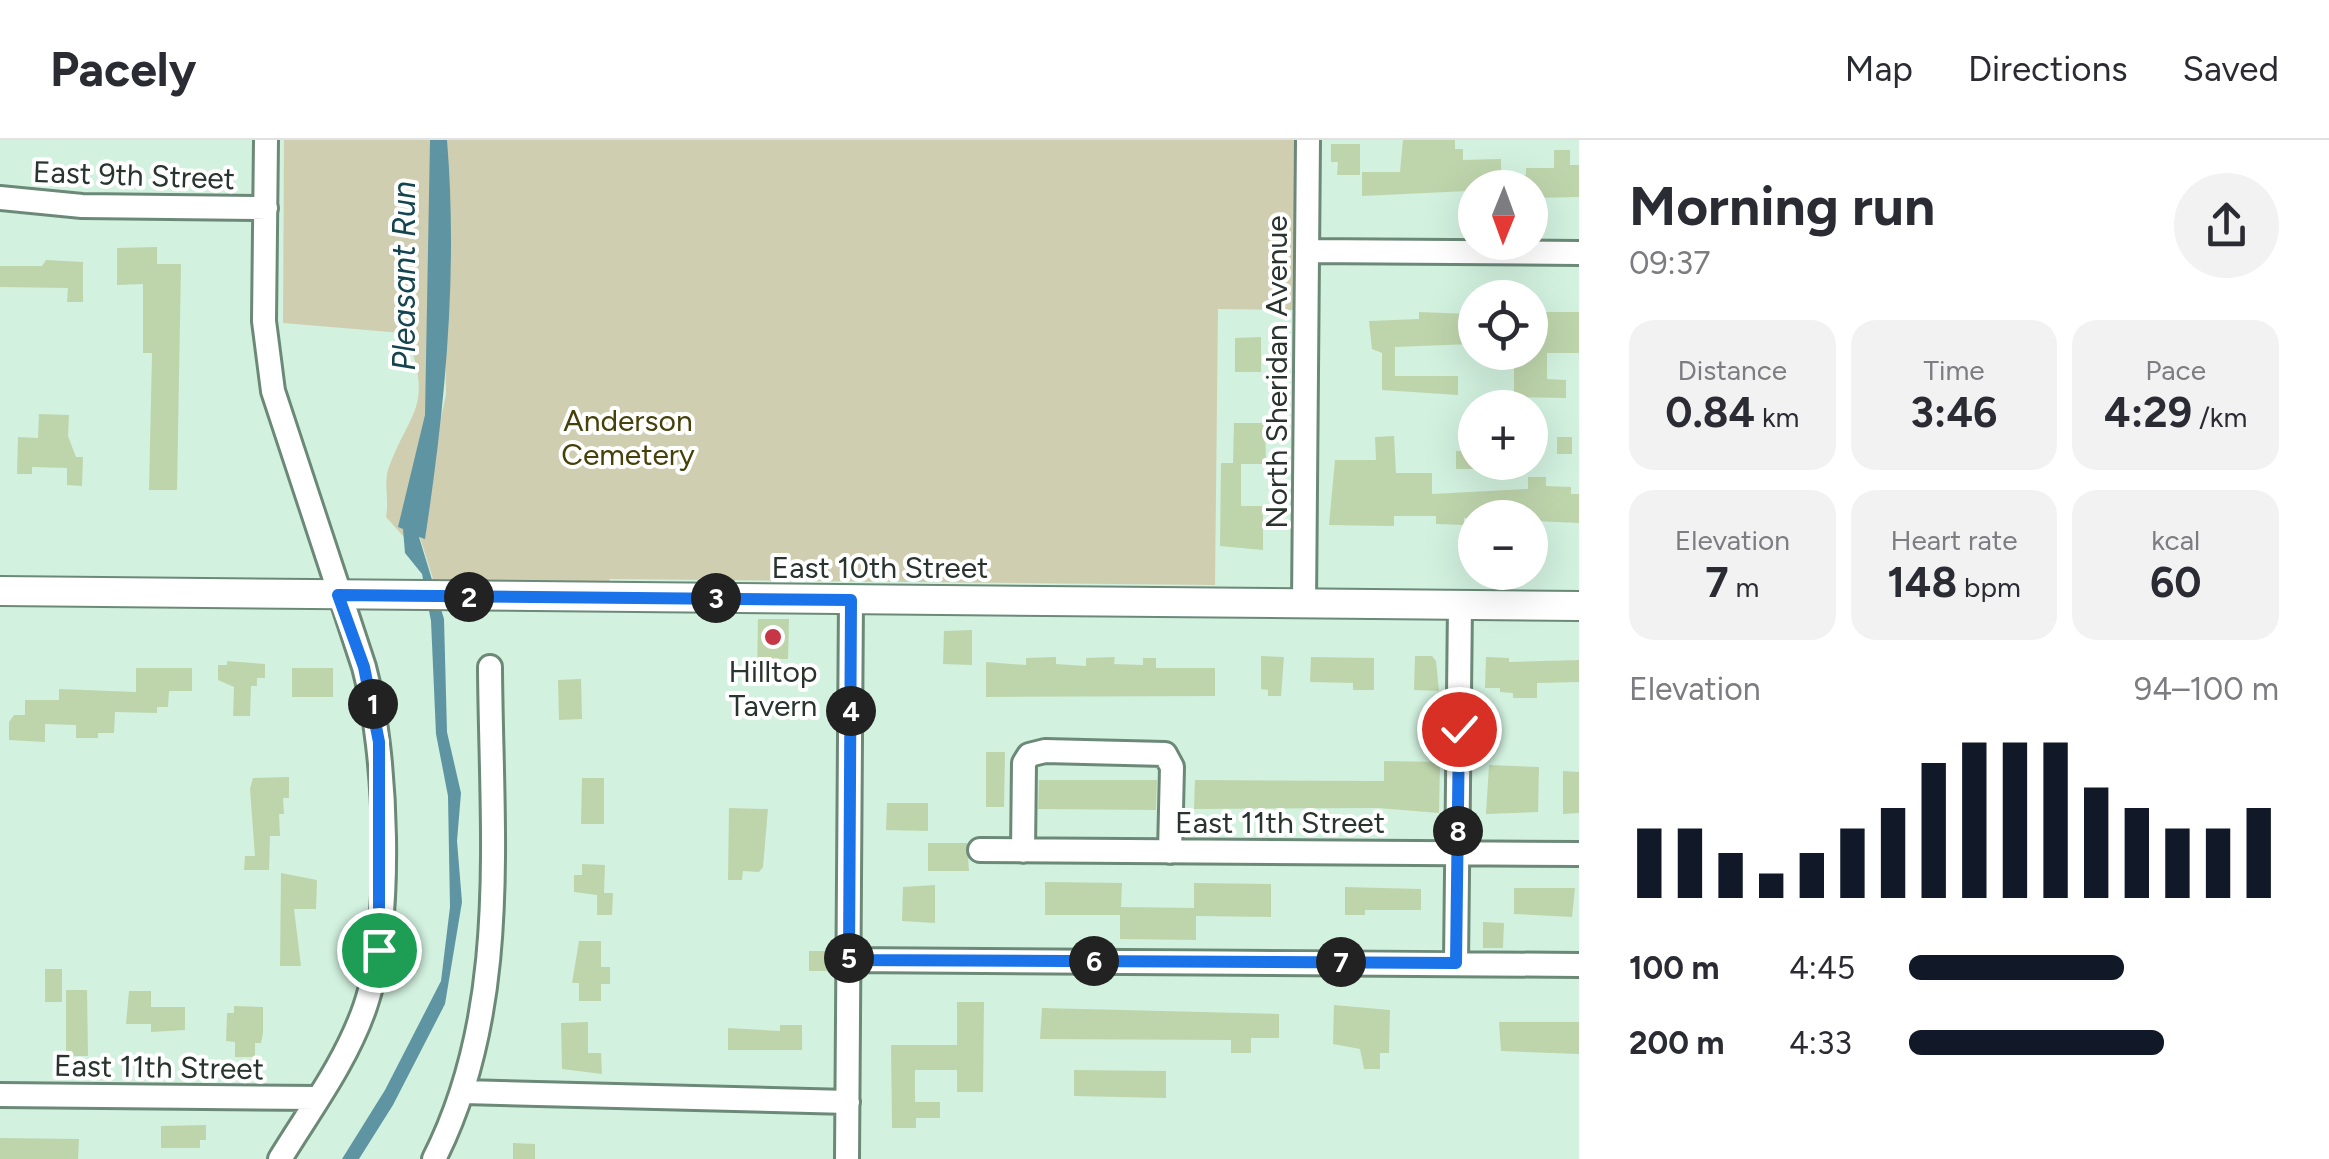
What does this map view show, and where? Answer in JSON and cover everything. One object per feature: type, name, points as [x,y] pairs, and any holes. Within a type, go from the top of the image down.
[{"type":"main road","name":"East 10th Street","points":[[0,591],[1579,606]]},
{"type":"street","points":[[266,140],[264,321],[272,392],[364,667],[379,742],[381,927],[364,1009],[318,1098],[280,1159]]},
{"type":"street","name":"North Sheridan Avenue","points":[[1304,604],[1308,140]]},
{"type":"street","name":"East 9th Street","points":[[0,198],[73,206],[266,208]]},
{"type":"street","points":[[1307,251],[1579,253]]},
{"type":"street","points":[[848,1159],[851,600]]},
{"type":"street","points":[[1456,963],[1460,605]]},
{"type":"street","points":[[434,1159],[464,1092],[480,1022],[490,931],[490,668]]},
{"type":"street","points":[[1024,851],[1024,762],[1029,755],[1045,750],[1165,754],[1172,767],[1170,852]]},
{"type":"street","name":"East 11th Street","points":[[980,850],[1579,854]]},
{"type":"street","points":[[849,960],[1579,964]]},
{"type":"street","points":[[464,1092],[848,1102]]},
{"type":"street","name":"East 11th Street","points":[[0,1095],[318,1098]]},
{"type":"green space","name":"Anderson Cemetery","points":[[284,140],[1295,140],[1295,310],[1218,309],[1215,585],[609,579],[612,586],[433,579],[418,531],[446,394],[445,337],[435,365],[404,537],[386,517],[386,480],[418,397],[419,382],[409,342],[414,334],[283,323]]},
{"type":"water","name":"Pleasant Run","points":[[430,140],[447,140],[450,290],[438,440],[425,539],[419,537],[444,619],[447,732],[461,793],[457,841],[462,902],[445,1004],[393,1105],[359,1159],[342,1159],[385,1090],[441,981],[450,907],[448,796],[436,734],[431,621],[422,574],[405,553],[403,529],[398,527],[425,415]]},
{"type":"building","points":[[1403,140],[1455,140],[1455,149],[1463,149],[1463,160],[1501,159],[1501,170],[1458,170],[1458,191],[1362,196],[1362,172],[1400,172]]},
{"type":"building","points":[[1331,144],[1360,144],[1360,175],[1337,175],[1338,162],[1331,162]]},
{"type":"building","points":[[1554,150],[1570,150],[1570,165],[1579,165],[1579,197],[1548,198],[1548,170],[1526,168],[1554,168]]},
{"type":"building","points":[[157,247],[157,264],[181,264],[177,490],[149,490],[152,353],[143,353],[143,284],[117,285],[117,248]]},
{"type":"building","points":[[46,260],[83,262],[83,302],[67,302],[68,288],[0,287],[0,266],[42,266]]},
{"type":"building","points":[[1419,312],[1458,313],[1458,345],[1395,347],[1395,376],[1458,376],[1458,395],[1382,390],[1382,353],[1372,349],[1369,321],[1419,319]]},
{"type":"building","points":[[1548,312],[1579,312],[1579,353],[1548,353]]},
{"type":"building","points":[[1261,337],[1261,372],[1235,372],[1235,338]]},
{"type":"building","points":[[1514,370],[1547,370],[1547,379],[1566,380],[1566,398],[1548,398],[1548,390],[1514,390]]},
{"type":"building","points":[[39,414],[69,415],[68,436],[76,457],[83,457],[82,486],[67,485],[67,468],[32,467],[32,474],[17,474],[18,437],[38,438]]},
{"type":"building","points":[[1234,423],[1265,423],[1266,464],[1241,464],[1241,506],[1263,506],[1263,550],[1220,546],[1221,463],[1233,463]]},
{"type":"building","points":[[1394,436],[1396,473],[1432,473],[1432,494],[1528,489],[1528,480],[1546,480],[1546,486],[1571,487],[1571,494],[1579,494],[1579,523],[1548,522],[1548,500],[1458,500],[1458,525],[1436,524],[1436,516],[1394,516],[1394,526],[1329,525],[1335,460],[1376,460],[1375,437]]},
{"type":"building","points":[[1557,437],[1572,437],[1572,454],[1557,454]]},
{"type":"building","name":"Hilltop Tavern","points":[[758,619],[789,619],[788,659],[773,659],[773,671],[757,670]]},
{"type":"building","points":[[972,630],[972,665],[943,664],[944,631]]},
{"type":"building","points":[[1261,656],[1284,657],[1281,696],[1268,696],[1268,690],[1261,689]]},
{"type":"building","points":[[1415,656],[1432,656],[1436,661],[1439,691],[1414,690]]},
{"type":"building","points":[[1056,657],[1056,664],[1086,666],[1086,658],[1115,657],[1114,664],[1143,665],[1143,658],[1156,658],[1156,668],[1215,668],[1215,696],[986,697],[986,662],[1026,665],[1026,658]]},
{"type":"building","points":[[1311,657],[1374,658],[1374,690],[1353,690],[1353,683],[1310,682]]},
{"type":"building","points":[[1486,657],[1509,658],[1509,662],[1579,660],[1579,682],[1537,683],[1537,698],[1513,698],[1513,693],[1500,692],[1500,688],[1485,688]]},
{"type":"building","points":[[227,661],[265,664],[265,678],[257,678],[257,686],[251,686],[250,716],[233,716],[234,687],[218,680],[218,665],[227,665]]},
{"type":"building","points":[[136,668],[192,668],[192,691],[169,691],[168,707],[157,707],[157,713],[115,712],[114,733],[98,733],[98,738],[76,738],[76,725],[45,724],[45,742],[9,740],[9,722],[14,715],[25,715],[25,700],[59,700],[59,689],[136,692]]},
{"type":"building","points":[[292,668],[333,668],[333,697],[292,697]]},
{"type":"building","points":[[581,679],[582,719],[559,720],[558,680]]},
{"type":"building","points":[[986,752],[1005,752],[1004,807],[986,807]]},
{"type":"building","points":[[1384,761],[1440,762],[1439,813],[1378,808],[1194,809],[1195,780],[1384,781]]},
{"type":"building","points":[[1489,765],[1539,767],[1538,812],[1486,814]]},
{"type":"building","points":[[1563,771],[1579,772],[1579,813],[1563,814]]},
{"type":"building","points":[[289,777],[289,798],[283,798],[284,814],[279,814],[280,836],[270,836],[269,870],[244,870],[245,856],[255,856],[250,789],[253,778]]},
{"type":"building","points":[[582,778],[604,778],[604,824],[581,824]]},
{"type":"building","points":[[1039,780],[1157,780],[1156,810],[1038,809]]},
{"type":"building","points":[[887,803],[928,803],[928,831],[886,830]]},
{"type":"building","points":[[729,808],[768,809],[763,867],[759,872],[743,871],[742,880],[728,880]]},
{"type":"building","points":[[928,843],[967,843],[969,871],[928,871]]},
{"type":"building","points":[[582,864],[605,865],[604,893],[613,893],[612,915],[597,915],[597,895],[574,892],[574,875],[582,875]]},
{"type":"building","points":[[281,873],[317,880],[316,909],[294,909],[301,966],[280,966]]},
{"type":"building","points":[[1045,882],[1122,883],[1121,907],[1194,908],[1194,883],[1271,884],[1271,917],[1196,916],[1196,940],[1120,939],[1120,915],[1045,915]]},
{"type":"building","points":[[935,885],[935,923],[902,921],[903,887]]},
{"type":"building","points":[[1345,887],[1421,889],[1421,910],[1365,910],[1365,915],[1345,915]]},
{"type":"building","points":[[1514,888],[1575,888],[1572,917],[1514,914]]},
{"type":"building","points":[[1483,922],[1504,923],[1503,948],[1483,948]]},
{"type":"building","points":[[579,941],[601,941],[601,967],[610,967],[610,984],[601,984],[601,1001],[579,1001],[579,983],[572,983]]},
{"type":"building","points":[[809,951],[828,951],[828,971],[809,971]]},
{"type":"building","points":[[45,969],[62,969],[62,1002],[45,1002]]},
{"type":"building","points":[[66,990],[87,990],[88,1056],[66,1056]]},
{"type":"building","points":[[129,991],[151,991],[151,1007],[185,1007],[185,1030],[151,1032],[151,1024],[126,1024]]},
{"type":"building","points":[[957,1002],[984,1002],[983,1092],[957,1092],[957,1070],[915,1070],[915,1102],[940,1102],[940,1118],[916,1118],[916,1128],[892,1128],[891,1045],[957,1045]]},
{"type":"building","points":[[1334,1005],[1390,1010],[1389,1053],[1380,1053],[1380,1069],[1364,1069],[1360,1049],[1333,1044]]},
{"type":"building","points":[[234,1006],[263,1007],[263,1033],[261,1043],[255,1043],[255,1057],[235,1057],[235,1042],[226,1041],[227,1013],[234,1013]]},
{"type":"building","points":[[1042,1008],[1279,1014],[1279,1038],[1251,1038],[1251,1053],[1231,1053],[1231,1040],[1040,1039]]},
{"type":"building","points":[[588,1022],[588,1053],[601,1053],[602,1074],[562,1069],[561,1023]]},
{"type":"building","points":[[1499,1022],[1579,1022],[1579,1054],[1501,1051]]},
{"type":"building","points":[[780,1025],[802,1025],[802,1050],[728,1050],[728,1028],[780,1031]]},
{"type":"building","points":[[1074,1070],[1166,1071],[1166,1098],[1074,1096]]},
{"type":"building","points":[[206,1125],[206,1140],[200,1140],[200,1148],[161,1148],[161,1126]]},
{"type":"building","points":[[0,1138],[79,1139],[78,1159],[0,1159]]},
{"type":"building","points":[[513,1143],[535,1144],[535,1159],[513,1159]]},
{"type":"place","name":"Hilltop Tavern","points":[[773,637]]},
{"type":"route","points":[[379,950],[379,742],[364,667],[338,595],[851,600],[849,960],[1456,963],[1459,729]]}]
